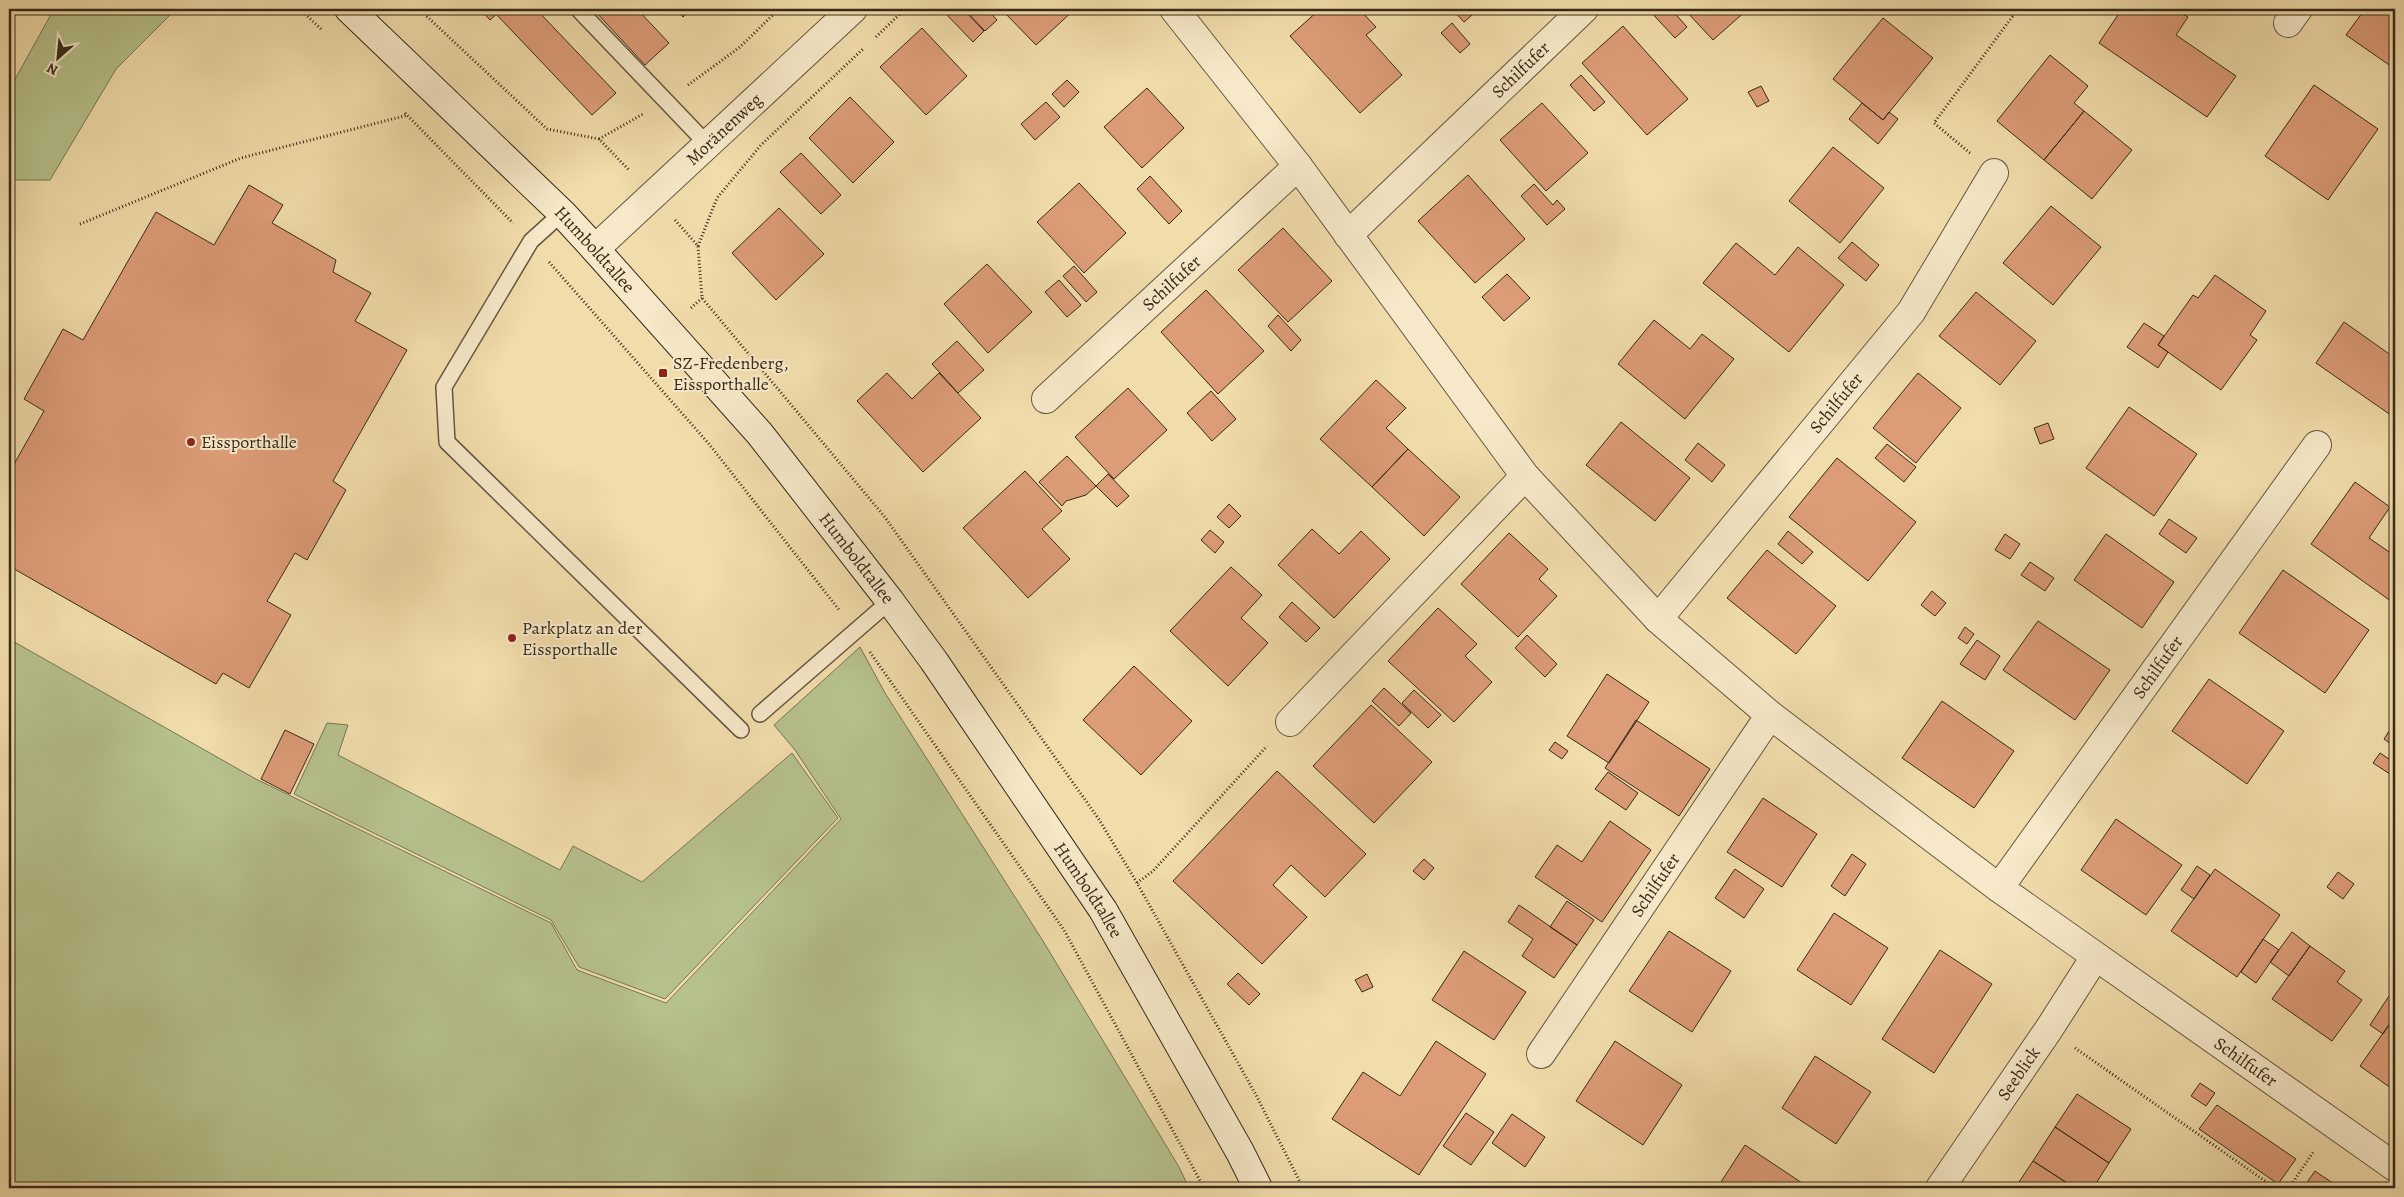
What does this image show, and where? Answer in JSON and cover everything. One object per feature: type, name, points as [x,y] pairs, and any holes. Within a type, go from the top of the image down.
[{"type":"street","name":"Humboldtallee","points":[[349,9],[562,212],[760,434],[890,601],[934,661],[1103,910],[1258,1188]]},
{"type":"street","name":"Moränenweg","points":[[595,249],[853,9]]},
{"type":"street","name":"Schilfufer","points":[[1174,9],[1298,166],[1525,476],[1658,619],[1770,715],[1999,888],[2395,1167]]},
{"type":"street","name":"Schilfufer","points":[[1348,235],[1584,9]]},
{"type":"street","name":"Schilfufer","points":[[1046,399],[1298,166]]},
{"type":"street","name":"Schilfufer","points":[[1658,619],[1911,312],[1994,173]]},
{"type":"street","name":"Schilfufer","points":[[1999,888],[2317,445]]},
{"type":"street","points":[[1290,722],[1525,476]]},
{"type":"street","name":"Schilfufer","points":[[1541,1054],[1770,715]]},
{"type":"street","name":"Seeblick","points":[[1940,1188],[2049,1029],[2095,957]]},
{"type":"lane","points":[[578,9],[708,145]]},
{"type":"lane","points":[[562,212],[531,241],[444,387],[447,442],[741,730]]},
{"type":"lane","points":[[760,714],[890,601]]},
{"type":"path","points":[[300,9],[327,35]]},
{"type":"path","points":[[419,9],[547,129],[599,139],[652,195]]},
{"type":"path","points":[[599,139],[667,101],[740,47],[780,9]]},
{"type":"path","points":[[698,246],[717,198],[762,145],[905,9]]},
{"type":"path","points":[[1994,173],[1934,123],[2018,9]]},
{"type":"path","points":[[401,108],[531,241],[709,444],[855,630],[1064,930],[1204,1188]]},
{"type":"path","points":[[80,224],[240,158],[408,115]]},
{"type":"path","points":[[1137,883],[1153,871],[1290,722]]},
{"type":"path","points":[[2049,1029],[2275,1188]]},
{"type":"path","points":[[2290,1188],[2333,1123]]},
{"type":"green space","points":[[54,9],[176,9],[116,69],[50,180],[10,180],[9,90]]},
{"type":"green space","points":[[9,639],[254,778],[551,923],[577,970],[666,1003],[841,819],[795,750],[774,725],[860,647],[885,693],[1043,941],[1179,1167],[1189,1188],[9,1188]]},
{"type":"green space","points":[[327,723],[348,725],[338,755],[560,870],[573,846],[642,882],[792,753],[838,818],[665,999],[579,967],[551,920],[294,794]]},
{"type":"building","points":[[480,9],[502,9],[490,20]]},
{"type":"building","points":[[502,9],[536,9],[616,93],[592,115],[496,14]]},
{"type":"building","points":[[593,9],[637,9],[669,43],[645,65]]},
{"type":"building","points":[[676,9],[692,9],[683,17]]},
{"type":"building","points":[[951,9],[963,9],[984,31],[973,42],[946,14]]},
{"type":"building","points":[[964,9],[987,9],[997,20],[985,31]]},
{"type":"building","points":[[1001,9],[1075,9],[1036,45]]},
{"type":"building","points":[[1320,9],[1359,9],[1376,27],[1366,35],[1402,75],[1360,113],[1290,36]]},
{"type":"building","points":[[1452,9],[1479,9],[1464,22]]},
{"type":"building","points":[[1648,9],[1671,9],[1687,27],[1675,38]]},
{"type":"building","points":[[1684,9],[1748,9],[1713,40]]},
{"type":"building","points":[[2122,9],[2175,9],[2188,17],[2176,35],[2236,76],[2207,117],[2099,43]]},
{"type":"building","points":[[2365,9],[2395,9],[2395,69],[2346,35]]},
{"type":"building","points":[[1883,18],[1933,58],[1883,120],[1833,79]]},
{"type":"building","points":[[1452,23],[1470,44],[1460,53],[1441,33]]},
{"type":"building","points":[[1623,26],[1688,99],[1647,135],[1582,63]]},
{"type":"building","points":[[922,28],[967,76],[926,115],[880,67]]},
{"type":"building","points":[[2050,55],[2088,86],[2074,103],[2084,111],[2044,160],[1997,121]]},
{"type":"building","points":[[1581,75],[1605,102],[1594,111],[1570,85]]},
{"type":"building","points":[[1067,80],[1079,92],[1064,107],[1052,94]]},
{"type":"building","points":[[2314,85],[2378,129],[2328,200],[2265,156]]},
{"type":"building","points":[[1761,86],[1769,101],[1757,107],[1748,92]]},
{"type":"building","points":[[1147,88],[1184,128],[1142,168],[1104,127]]},
{"type":"building","points":[[850,97],[894,142],[853,183],[809,138]]},
{"type":"building","points":[[1046,102],[1060,117],[1035,140],[1021,124]]},
{"type":"building","points":[[1542,103],[1588,153],[1546,191],[1500,140]]},
{"type":"building","points":[[1862,103],[1883,120],[1889,112],[1898,119],[1878,144],[1849,119]]},
{"type":"building","points":[[2084,111],[2132,150],[2092,199],[2044,160]]},
{"type":"building","points":[[1833,147],[1884,188],[1840,243],[1789,201]]},
{"type":"building","points":[[801,153],[841,195],[821,214],[780,172]]},
{"type":"building","points":[[1468,175],[1525,239],[1475,283],[1418,221]]},
{"type":"building","points":[[1150,176],[1182,211],[1169,224],[1137,189]]},
{"type":"building","points":[[1079,183],[1126,233],[1084,273],[1037,222]]},
{"type":"building","points":[[1534,184],[1553,205],[1557,200],[1565,209],[1547,225],[1521,196]]},
{"type":"building","name":"Eissporthalle","points":[[249,185],[283,205],[272,223],[336,260],[333,272],[371,293],[355,321],[407,350],[333,481],[346,490],[307,560],[295,553],[267,601],[291,615],[249,688],[223,673],[216,684],[9,566],[9,473],[44,411],[24,399],[63,329],[83,340],[156,212],[214,245]]},
{"type":"building","points":[[2051,206],[2101,247],[2053,305],[2003,263]]},
{"type":"building","points":[[779,208],[824,254],[776,300],[732,253]]},
{"type":"building","points":[[1283,228],[1332,281],[1288,322],[1238,270]]},
{"type":"building","points":[[1852,242],[1879,265],[1866,281],[1838,258]]},
{"type":"building","points":[[1736,243],[1775,275],[1798,247],[1844,285],[1789,352],[1703,283]]},
{"type":"building","points":[[987,264],[1032,312],[988,353],[944,304]]},
{"type":"building","points":[[1074,266],[1097,292],[1086,302],[1063,276]]},
{"type":"building","points":[[1507,274],[1530,298],[1504,321],[1482,297]]},
{"type":"building","points":[[2215,275],[2266,311],[2250,335],[2257,340],[2221,390],[2158,345],[2193,295],[2198,298]]},
{"type":"building","points":[[1059,280],[1081,305],[1067,317],[1045,292]]},
{"type":"building","points":[[1206,290],[1264,351],[1218,394],[1161,332]]},
{"type":"building","points":[[1976,292],[2036,341],[2000,385],[1939,336]]},
{"type":"building","points":[[1278,315],[1301,340],[1291,351],[1268,326]]},
{"type":"building","points":[[1654,320],[1690,349],[1702,334],[1734,359],[1685,419],[1618,364]]},
{"type":"building","points":[[2344,322],[2395,358],[2395,418],[2316,363]]},
{"type":"building","points":[[2144,323],[2164,336],[2158,345],[2168,352],[2158,368],[2127,347]]},
{"type":"building","points":[[957,341],[984,370],[958,393],[932,364]]},
{"type":"building","points":[[887,373],[912,399],[939,373],[981,418],[923,472],[857,401]]},
{"type":"building","points":[[1918,373],[1961,408],[1916,463],[1873,428]]},
{"type":"building","points":[[1376,380],[1406,408],[1386,428],[1408,449],[1372,487],[1320,439]]},
{"type":"building","points":[[1128,388],[1167,430],[1114,479],[1075,437]]},
{"type":"building","points":[[1211,391],[1236,419],[1212,441],[1187,413]]},
{"type":"building","points":[[2129,407],[2197,454],[2154,516],[2086,468]]},
{"type":"building","points":[[1621,422],[1690,478],[1655,521],[1586,465]]},
{"type":"building","points":[[2048,423],[2054,439],[2040,444],[2034,428]]},
{"type":"building","points":[[1698,443],[1725,465],[1712,482],[1685,460]]},
{"type":"building","points":[[1887,444],[1916,467],[1904,482],[1875,458]]},
{"type":"building","points":[[1408,449],[1460,497],[1424,536],[1372,487]]},
{"type":"building","points":[[1067,456],[1096,486],[1086,495],[1066,501],[1062,506],[1039,482]]},
{"type":"building","points":[[1837,458],[1916,522],[1868,581],[1789,517]]},
{"type":"building","points":[[1025,471],[1062,511],[1042,529],[1070,559],[1028,598],[963,528]]},
{"type":"building","points":[[1108,474],[1129,496],[1117,507],[1096,486]]},
{"type":"building","points":[[2355,482],[2390,507],[2369,538],[2395,556],[2395,604],[2311,544]]},
{"type":"building","points":[[1229,504],[1241,516],[1229,528],[1217,517]]},
{"type":"building","points":[[2169,519],[2197,538],[2186,553],[2159,534]]},
{"type":"building","points":[[1312,529],[1339,554],[1361,531],[1390,559],[1334,618],[1278,565]]},
{"type":"building","points":[[1210,530],[1224,542],[1215,553],[1201,540]]},
{"type":"building","points":[[1788,531],[1813,552],[1802,564],[1778,544]]},
{"type":"building","points":[[1509,533],[1548,569],[1539,579],[1557,596],[1518,637],[1461,584]]},
{"type":"building","points":[[2005,534],[2020,544],[2010,559],[1995,550]]},
{"type":"building","points":[[2106,534],[2174,582],[2142,628],[2074,580]]},
{"type":"building","points":[[1767,550],[1836,606],[1796,654],[1727,598]]},
{"type":"building","points":[[2030,562],[2054,578],[2045,591],[2021,575]]},
{"type":"building","points":[[1231,567],[1262,595],[1241,618],[1268,643],[1228,686],[1170,631]]},
{"type":"building","points":[[2283,570],[2369,630],[2325,693],[2239,633]]},
{"type":"building","points":[[1932,591],[1946,603],[1935,616],[1921,605]]},
{"type":"building","points":[[1292,602],[1320,628],[1306,642],[1279,617]]},
{"type":"building","points":[[1438,608],[1477,644],[1465,656],[1492,682],[1454,722],[1388,661]]},
{"type":"building","points":[[2038,621],[2110,670],[2075,720],[2003,670]]},
{"type":"building","points":[[1965,627],[1974,634],[1967,644],[1958,638]]},
{"type":"building","points":[[1527,635],[1557,664],[1545,677],[1515,648]]},
{"type":"building","points":[[1977,640],[2000,656],[1985,680],[1960,664]]},
{"type":"building","points":[[1134,666],[1192,721],[1141,775],[1083,720]]},
{"type":"building","points":[[1607,674],[1649,702],[1609,763],[1567,736]]},
{"type":"building","points":[[2209,679],[2284,731],[2247,784],[2172,731]]},
{"type":"building","points":[[1384,688],[1411,713],[1399,726],[1372,701]]},
{"type":"building","points":[[1414,690],[1441,715],[1428,728],[1402,703]]},
{"type":"building","points":[[1942,701],[2014,751],[1974,808],[1902,758]]},
{"type":"building","points":[[1371,705],[1432,762],[1374,823],[1313,766]]},
{"type":"building","points":[[1636,720],[1710,769],[1679,816],[1605,768]]},
{"type":"building","points":[[2393,725],[2395,726],[2395,747],[2384,739]]},
{"type":"building","points":[[285,730],[314,744],[290,794],[261,779]]},
{"type":"building","points":[[1555,742],[1568,751],[1562,759],[1549,750]]},
{"type":"building","points":[[2380,753],[2395,763],[2395,773],[2393,776],[2373,763]]},
{"type":"building","points":[[1277,771],[1366,854],[1325,897],[1291,865],[1273,885],[1307,917],[1262,964],[1173,881]]},
{"type":"building","points":[[1608,772],[1638,793],[1626,810],[1595,789]]},
{"type":"building","points":[[1763,798],[1817,834],[1782,887],[1727,852]]},
{"type":"building","points":[[2116,819],[2182,865],[2146,915],[2081,870]]},
{"type":"building","points":[[1610,821],[1651,850],[1602,922],[1535,877],[1557,845],[1582,862]]},
{"type":"building","points":[[1852,854],[1866,864],[1845,896],[1831,886]]},
{"type":"building","points":[[1424,859],[1434,868],[1424,880],[1413,871]]},
{"type":"building","points":[[2197,866],[2210,875],[2194,899],[2181,890]]},
{"type":"building","points":[[1735,869],[1764,889],[1744,918],[1715,898]]},
{"type":"building","points":[[2215,869],[2280,915],[2237,977],[2171,931]]},
{"type":"building","points":[[2338,872],[2354,884],[2343,899],[2327,887]]},
{"type":"building","points":[[1567,901],[1594,920],[1577,945],[1550,927]]},
{"type":"building","points":[[1519,905],[1577,945],[1554,978],[1522,956],[1533,939],[1508,922]]},
{"type":"building","points":[[1834,913],[1888,948],[1851,1005],[1797,970]]},
{"type":"building","points":[[1669,931],[1731,971],[1692,1032],[1629,991]]},
{"type":"building","points":[[2292,932],[2310,946],[2289,976],[2270,962]]},
{"type":"building","points":[[2263,939],[2279,950],[2256,983],[2241,972]]},
{"type":"building","points":[[2310,946],[2345,971],[2337,982],[2362,1000],[2332,1041],[2272,999]]},
{"type":"building","points":[[1940,950],[1992,984],[1934,1073],[1882,1039]]},
{"type":"building","points":[[1464,951],[1526,992],[1494,1040],[1432,1000]]},
{"type":"building","points":[[1238,973],[1260,994],[1249,1005],[1227,984]]},
{"type":"building","points":[[1367,974],[1373,987],[1362,992],[1355,980]]},
{"type":"building","points":[[2389,996],[2395,1000],[2395,1016],[2383,1034],[2370,1025]]},
{"type":"building","points":[[2395,1016],[2395,1091],[2360,1066]]},
{"type":"building","points":[[1436,1041],[1486,1074],[1419,1175],[1332,1119],[1363,1072],[1400,1096]]},
{"type":"building","points":[[1615,1041],[1682,1085],[1643,1145],[1576,1101]]},
{"type":"building","points":[[1815,1056],[1871,1092],[1836,1144],[1782,1108]]},
{"type":"building","points":[[2200,1083],[2215,1093],[2206,1106],[2191,1096]]},
{"type":"building","points":[[2077,1094],[2131,1129],[2109,1163],[2055,1127]]},
{"type":"building","points":[[2217,1105],[2296,1159],[2278,1184],[2199,1129]]},
{"type":"building","points":[[1466,1113],[1494,1132],[1471,1165],[1443,1146]]},
{"type":"building","points":[[1512,1114],[1545,1137],[1525,1167],[1492,1143]]},
{"type":"building","points":[[2055,1127],[2109,1163],[2093,1188],[2075,1188],[2033,1161]]},
{"type":"building","points":[[1745,1145],[1802,1183],[1798,1188],[1717,1188]]},
{"type":"building","points":[[2033,1161],[2075,1188],[2015,1188]]},
{"type":"building","points":[[2315,1171],[2340,1188],[2303,1188]]},
{"type":"place","name":"SZ-Fredenberg, Eissporthalle","points":[[663,373]]},
{"type":"place","name":"Eissporthalle","points":[[191,442]]},
{"type":"place","name":"Parkplatz an der Eissporthalle","points":[[512,638]]}]
